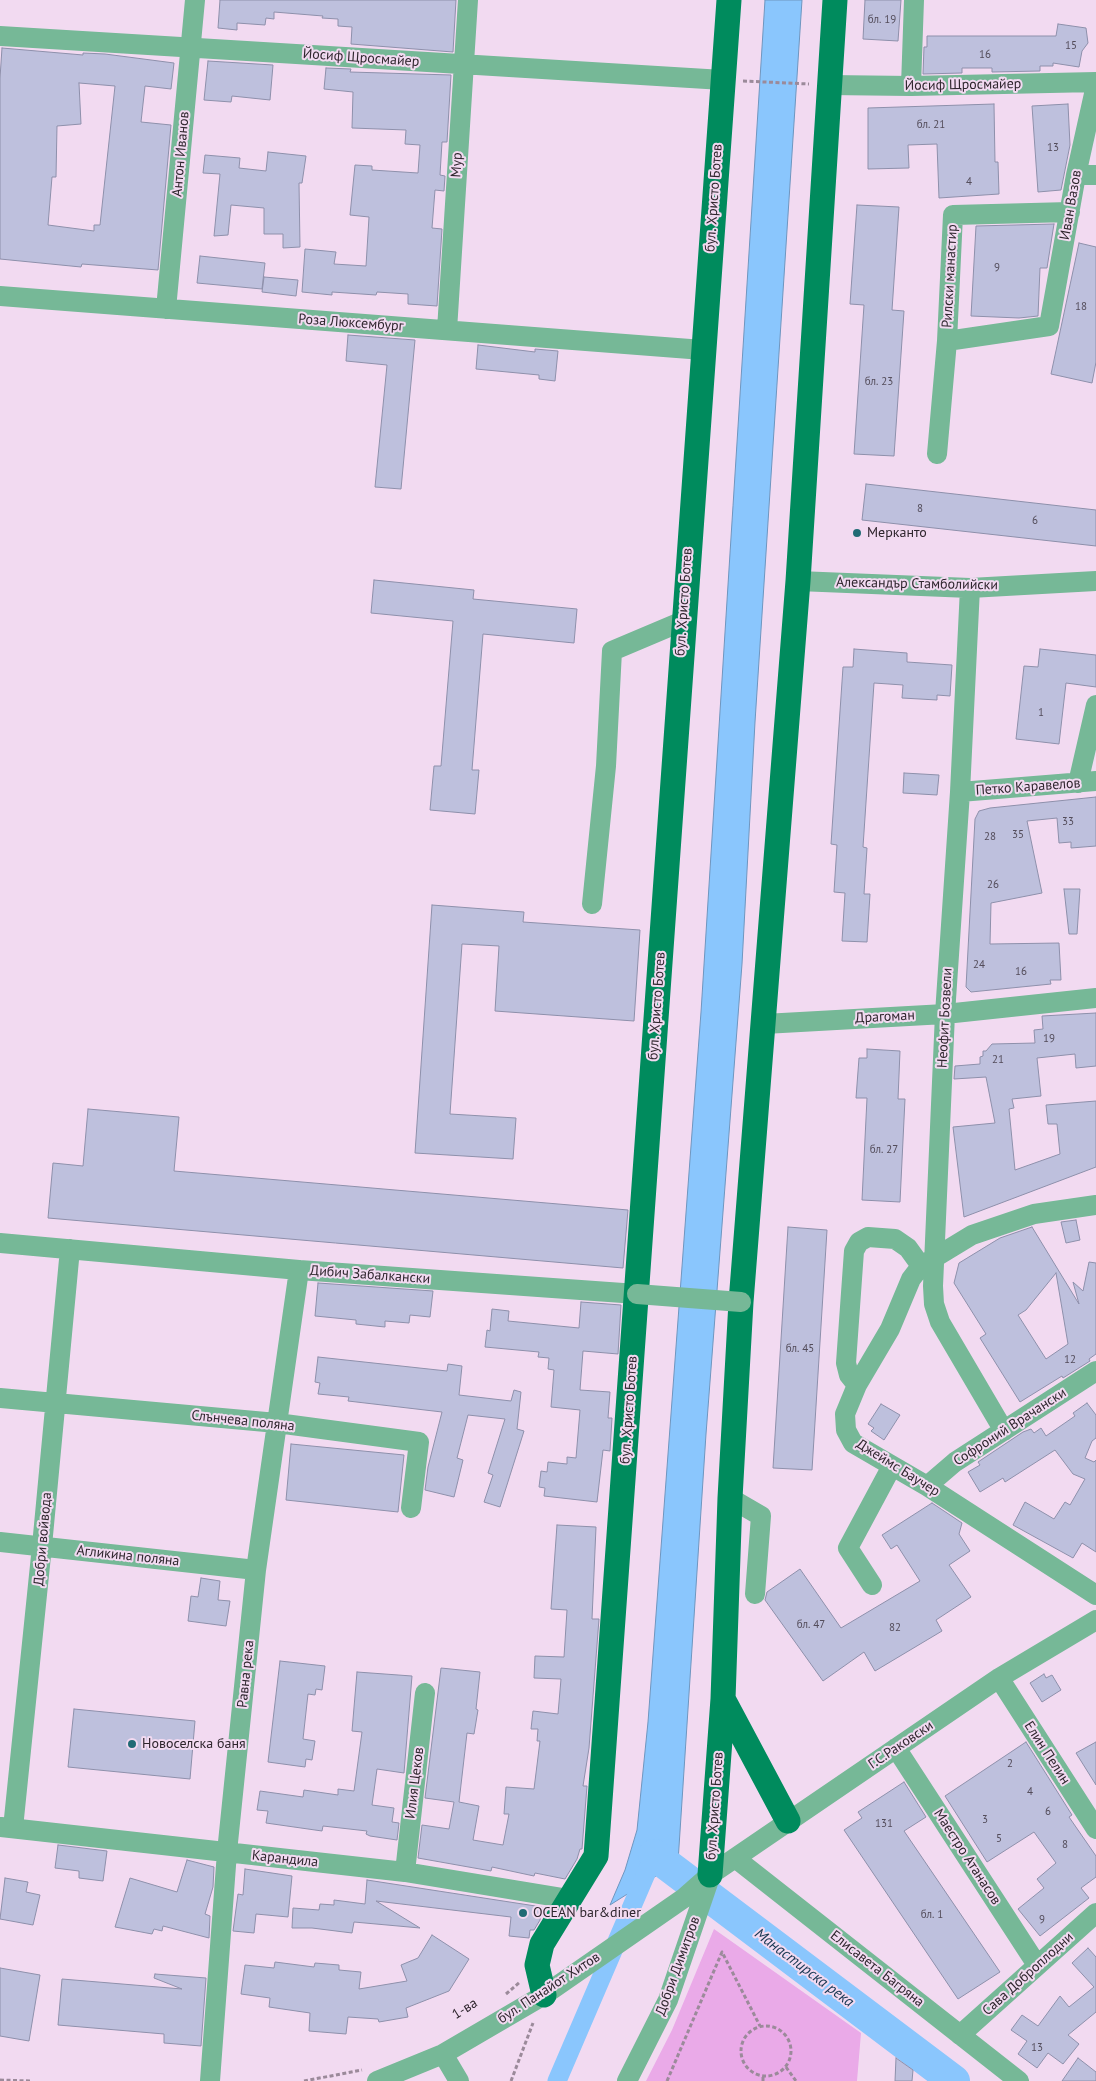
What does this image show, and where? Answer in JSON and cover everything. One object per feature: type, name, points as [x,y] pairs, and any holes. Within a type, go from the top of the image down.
[{"type":"main road","name":"бул. Христо Ботев","points":[[551,1990],[537,1965],[542,1944],[596,1856],[729,0]]},
{"type":"main road","name":"бул. Христо Ботев","points":[[710,1875],[722,1699],[730,1498],[741,1302],[798,581],[835,0]]},
{"type":"main road","points":[[722,1699],[788,1821]]},
{"type":"street","name":"Антон Иванов","points":[[166,309],[196,0]]},
{"type":"street","name":"Мур","points":[[447,330],[468,0]]},
{"type":"street","points":[[911,86],[914,0]]},
{"type":"street","name":"Йосиф Щросмайер","points":[[0,36],[723,80]]},
{"type":"street","name":"Йосиф Щросмайер","points":[[829,85],[911,86],[1096,83]]},
{"type":"street","name":"Иван Вазов","points":[[947,341],[1049,326],[1076,175],[1096,83]]},
{"type":"street","points":[[1076,175],[1096,175]]},
{"type":"street","name":"Рилски манастир","points":[[937,454],[947,341],[953,215],[1070,212]]},
{"type":"street","name":"Роза Люксембург","points":[[0,296],[703,350]]},
{"type":"street","name":"Александър Стамболийски","points":[[798,581],[970,588],[1096,581]]},
{"type":"street","name":"Неофит Бозвели","points":[[970,588],[960,792],[928,1261],[934,1304],[940,1322],[1004,1431]]},
{"type":"street","points":[[592,904],[606,766],[612,650],[683,621]]},
{"type":"street","points":[[1087,782],[1096,705]]},
{"type":"street","name":"Петко Каравелов","points":[[960,792],[1087,782]]},
{"type":"street","name":"Драгоман","points":[[764,1024],[945,1014],[1096,998]]},
{"type":"street","points":[[857,1385],[849,1375],[846,1363],[854,1252],[859,1242],[868,1237],[895,1239],[928,1261],[972,1235],[1034,1214],[1096,1205]]},
{"type":"street","name":"Дибич Забалкански","points":[[0,1243],[299,1270],[741,1302]]},
{"type":"street","name":"Добри войвода","points":[[6,1827],[42,1546],[70,1249]]},
{"type":"street","name":"Джеймс Баучер","points":[[928,1261],[911,1279],[890,1329],[857,1385],[845,1414],[846,1430],[853,1443],[927,1486],[1096,1595]]},
{"type":"street","name":"Равна река","points":[[210,2081],[227,1852],[256,1570],[299,1270]]},
{"type":"street","name":"Софроний Врачански","points":[[927,1486],[955,1462],[1096,1372]]},
{"type":"street","name":"Слънчева поляна","points":[[0,1398],[277,1423],[419,1442],[411,1508]]},
{"type":"street","points":[[872,1585],[848,1548],[892,1466]]},
{"type":"street","points":[[730,1498],[761,1516],[755,1594]]},
{"type":"street","name":"Агликина поляна","points":[[0,1542],[256,1570]]},
{"type":"street","name":"Г.С.Раковски","points":[[710,1875],[999,1678],[1096,1620]]},
{"type":"street","name":"Елин Пелин","points":[[999,1678],[1096,1829]]},
{"type":"street","name":"Илия Цеков","points":[[405,1872],[425,1694]]},
{"type":"street","name":"Маестро Атанасов","points":[[896,1748],[1037,1965]]},
{"type":"street","name":"Карандила","points":[[6,1827],[405,1872],[569,1899]]},
{"type":"street","name":"Елисавета Багряна","points":[[735,1858],[1019,2081]]},
{"type":"street","name":"бул. Панайот Хитов","points":[[374,2074],[443,2054],[551,1990],[684,1898],[710,1875]]},
{"type":"street","name":"Добри Димитров","points":[[627,2081],[668,2000],[710,1875]]},
{"type":"street","name":"Сава Доброплодни","points":[[960,2035],[1096,1913]]},
{"type":"street","points":[[443,2054],[459,2081]]},
{"type":"path","points":[[751,82],[803,84]]},
{"type":"path","points":[[667,2081],[722,1952],[760,2026]]},
{"type":"path","points":[[501,1998],[524,1979],[540,1953]]},
{"type":"path","points":[[511,2081],[551,1990]]},
{"type":"path","points":[[760,2026],[776,2027],[788,2037],[791,2052],[786,2067],[772,2075],[763,2076],[748,2068],[740,2052],[745,2036],[760,2026]]},
{"type":"path","points":[[786,2067],[796,2081]]},
{"type":"path","points":[[304,2081],[374,2074]]},
{"type":"path","points":[[763,2076],[763,2081]]},
{"type":"path","points":[[0,2080],[30,2081]]},
{"type":"shaded area","points":[[714,1929],[861,2033],[857,2081],[646,2081],[672,2030]]},
{"type":"water","points":[[765,0],[802,0],[755,722],[742,964],[706,1434],[678,1862],[610,1905],[625,1870],[637,1830],[648,1722],[701,1012]]},
{"type":"building","points":[[220,0],[456,0],[453,52],[351,44],[352,27],[338,26],[338,19],[322,18],[323,16],[274,12],[274,19],[266,18],[265,25],[237,23],[237,30],[218,28]]},
{"type":"building","points":[[865,0],[901,0],[898,41],[863,39]]},
{"type":"building","points":[[1058,24],[1086,28],[1088,43],[1082,51],[1079,67],[1053,63],[1053,66],[1040,66],[1040,71],[992,72],[992,68],[962,68],[962,73],[923,74],[924,47],[927,47],[927,36],[1056,36]]},
{"type":"building","points":[[2,48],[83,55],[83,53],[105,54],[174,63],[171,89],[145,86],[141,122],[171,125],[158,270],[82,264],[81,267],[0,259],[0,78]],"holes":[[[79,83],[115,86],[100,225],[94,225],[94,231],[48,225],[52,177],[56,177],[57,126],[81,124]]]},
{"type":"building","points":[[208,61],[273,65],[270,100],[232,96],[231,102],[204,100]]},
{"type":"building","points":[[326,68],[351,69],[350,72],[451,75],[447,142],[442,142],[440,175],[445,176],[444,191],[435,190],[432,228],[442,229],[437,306],[408,304],[408,294],[377,292],[376,295],[332,292],[332,295],[302,292],[305,249],[336,252],[334,264],[366,266],[369,217],[350,215],[355,165],[372,166],[372,170],[418,173],[420,145],[405,144],[406,130],[352,128],[353,92],[324,89]]},
{"type":"building","points":[[994,104],[995,162],[998,162],[999,194],[939,198],[937,144],[908,145],[909,168],[868,169],[868,108]]},
{"type":"building","points":[[1068,104],[1070,145],[1061,190],[1038,192],[1032,106]]},
{"type":"building","points":[[268,152],[306,156],[302,183],[299,183],[300,247],[283,248],[283,234],[264,234],[264,208],[231,205],[228,235],[214,236],[220,174],[203,173],[205,155],[240,158],[239,168],[266,171]]},
{"type":"building","points":[[857,205],[899,207],[892,310],[904,311],[894,456],[854,454],[864,305],[850,304]]},
{"type":"building","points":[[1054,224],[1047,268],[1040,268],[1038,316],[1019,318],[971,316],[976,226]]},
{"type":"building","points":[[1079,243],[1096,247],[1096,362],[1092,383],[1051,374]]},
{"type":"building","points":[[200,256],[265,263],[262,289],[197,283]]},
{"type":"building","points":[[264,277],[298,280],[296,296],[262,292]]},
{"type":"building","points":[[348,335],[415,340],[401,489],[375,487],[387,365],[346,361]]},
{"type":"building","points":[[478,345],[535,352],[535,349],[558,351],[555,381],[539,379],[539,375],[476,369]]},
{"type":"building","points":[[866,484],[1096,510],[1096,546],[862,520]]},
{"type":"building","points":[[374,580],[474,590],[473,599],[577,609],[574,643],[483,634],[472,770],[479,770],[475,814],[430,810],[434,766],[441,766],[453,621],[371,613]]},
{"type":"building","points":[[854,649],[907,653],[907,662],[952,665],[950,696],[937,695],[937,700],[902,698],[903,685],[874,683],[863,847],[867,848],[864,894],[870,894],[867,942],[842,941],[845,893],[834,892],[837,845],[831,844],[843,667],[853,667]]},
{"type":"building","points":[[1040,649],[1096,655],[1096,687],[1066,683],[1059,744],[1016,739],[1024,666],[1038,667]]},
{"type":"building","points":[[904,773],[939,775],[937,795],[903,793]]},
{"type":"building","points":[[1096,797],[1096,846],[1071,848],[1071,842],[1059,843],[1057,818],[1027,821],[1042,893],[991,903],[990,944],[1059,943],[1061,980],[1050,980],[1051,984],[971,992],[966,987],[975,819],[979,811],[990,808]]},
{"type":"building","points":[[1064,889],[1080,889],[1077,934],[1069,934]]},
{"type":"building","points":[[432,905],[524,912],[523,922],[640,930],[634,1021],[495,1011],[499,946],[462,944],[450,1114],[516,1118],[513,1159],[415,1153]]},
{"type":"building","points":[[1096,1013],[1096,1066],[1076,1068],[1075,1054],[1037,1058],[1041,1096],[1012,1099],[1014,1108],[1009,1109],[1015,1170],[1060,1154],[1057,1124],[1048,1124],[1046,1105],[1096,1101],[1096,1167],[964,1217],[953,1127],[995,1123],[986,1077],[954,1079],[955,1066],[980,1064],[980,1057],[983,1056],[983,1051],[986,1051],[992,1044],[1035,1043],[1034,1030],[1043,1029],[1042,1016]]},
{"type":"building","points":[[867,1049],[900,1051],[898,1099],[905,1099],[900,1202],[862,1200],[867,1098],[856,1098],[859,1058],[867,1058]]},
{"type":"building","points":[[88,1109],[179,1117],[174,1171],[628,1210],[623,1268],[48,1218],[53,1163],[83,1166]]},
{"type":"building","points":[[1076,1220],[1080,1240],[1066,1243],[1061,1222]]},
{"type":"building","points":[[788,1227],[827,1230],[812,1470],[773,1468]]},
{"type":"building","points":[[1032,1227],[1079,1304],[1073,1282],[1083,1291],[1089,1262],[1096,1263],[1096,1354],[1089,1359],[1090,1361],[1020,1402],[980,1338],[986,1334],[954,1283],[959,1263],[1000,1238]],"holes":[[[1056,1273],[1068,1344],[1046,1359],[1018,1315],[1026,1310]]]},
{"type":"building","points":[[318,1283],[433,1291],[430,1317],[410,1315],[409,1323],[385,1321],[385,1327],[356,1324],[356,1320],[315,1316]]},
{"type":"building","points":[[581,1302],[621,1305],[618,1354],[583,1351],[580,1390],[610,1392],[608,1418],[612,1418],[610,1451],[603,1450],[597,1502],[544,1496],[545,1488],[539,1487],[541,1471],[547,1472],[548,1462],[567,1464],[567,1457],[576,1458],[580,1410],[551,1407],[554,1370],[548,1369],[549,1358],[538,1357],[539,1352],[485,1347],[487,1330],[490,1331],[492,1309],[509,1311],[508,1321],[579,1328]]},
{"type":"building","points":[[318,1357],[447,1371],[448,1364],[462,1366],[459,1395],[511,1401],[514,1390],[521,1392],[517,1429],[524,1431],[500,1507],[484,1502],[493,1475],[488,1473],[505,1419],[468,1415],[457,1458],[463,1460],[454,1497],[425,1490],[428,1467],[442,1412],[348,1401],[349,1397],[318,1394],[320,1383],[315,1382]]},
{"type":"building","points":[[1087,1403],[1096,1415],[1096,1438],[1092,1441],[1085,1458],[1094,1462],[1096,1460],[1096,1552],[1082,1543],[1073,1558],[1013,1525],[1025,1502],[1054,1519],[1065,1502],[1070,1505],[1085,1479],[1073,1474],[1055,1450],[1005,1482],[1003,1478],[980,1492],[968,1472],[980,1465],[978,1462],[1023,1432],[1031,1429],[1034,1433],[1041,1428],[1046,1436],[1075,1416],[1073,1413]]},
{"type":"building","points":[[881,1404],[900,1415],[884,1440],[871,1431],[874,1428],[868,1424]]},
{"type":"building","points":[[291,1444],[404,1455],[398,1512],[286,1500]]},
{"type":"building","points":[[932,1503],[962,1523],[959,1534],[970,1551],[949,1565],[971,1597],[936,1620],[942,1631],[875,1671],[864,1652],[823,1681],[765,1600],[767,1592],[800,1569],[841,1628],[920,1581],[897,1545],[891,1549],[882,1535]]},
{"type":"building","points":[[557,1525],[596,1527],[592,1619],[599,1619],[589,1748],[583,1786],[587,1786],[582,1849],[580,1849],[577,1859],[565,1879],[535,1873],[534,1876],[492,1867],[491,1871],[418,1858],[422,1825],[449,1829],[454,1802],[425,1798],[441,1668],[480,1672],[476,1709],[478,1710],[474,1734],[467,1733],[459,1802],[479,1806],[473,1840],[503,1845],[509,1814],[504,1814],[506,1787],[534,1789],[540,1741],[537,1741],[538,1729],[531,1729],[533,1711],[558,1714],[561,1679],[534,1678],[535,1656],[564,1657],[567,1610],[551,1609]]},
{"type":"building","points":[[201,1578],[220,1581],[218,1600],[230,1601],[226,1626],[188,1621],[191,1596],[198,1597]]},
{"type":"building","points":[[280,1661],[325,1666],[322,1690],[316,1689],[315,1695],[308,1694],[303,1739],[315,1741],[312,1760],[306,1759],[305,1767],[268,1762]]},
{"type":"building","points":[[357,1672],[412,1676],[404,1773],[377,1769],[372,1805],[394,1808],[392,1822],[399,1823],[397,1840],[370,1836],[366,1834],[367,1831],[323,1826],[322,1831],[266,1823],[268,1811],[257,1810],[260,1791],[303,1797],[304,1790],[338,1795],[338,1789],[354,1791],[362,1732],[352,1731]]},
{"type":"building","points":[[1044,1674],[1046,1678],[1052,1675],[1061,1690],[1042,1702],[1030,1683]]},
{"type":"building","name":"Новоселска баня","points":[[74,1709],[195,1721],[190,1779],[68,1767]]},
{"type":"building","points":[[1026,1742],[1072,1815],[1069,1817],[1096,1856],[1096,1877],[1081,1888],[1089,1898],[1040,1936],[1018,1909],[1044,1888],[1037,1879],[1056,1863],[1034,1832],[987,1862],[945,1796]]},
{"type":"building","points":[[1096,1742],[1096,1785],[1076,1753]]},
{"type":"building","points":[[904,1782],[926,1817],[904,1831],[1000,1972],[958,1999],[844,1830],[862,1818],[858,1812]]},
{"type":"building","points":[[58,1845],[107,1851],[103,1881],[79,1878],[79,1871],[55,1868]]},
{"type":"building","points":[[187,1860],[214,1867],[213,1887],[205,1914],[210,1916],[209,1938],[163,1926],[162,1931],[154,1929],[152,1934],[115,1927],[130,1878],[177,1892]]},
{"type":"building","points":[[245,1869],[292,1876],[288,1917],[256,1914],[254,1933],[233,1931],[238,1894],[243,1895]]},
{"type":"building","points":[[5,1878],[28,1882],[26,1892],[40,1895],[33,1925],[0,1919]]},
{"type":"building","points":[[367,1880],[542,1907],[540,1920],[534,1930],[530,1930],[529,1938],[509,1936],[511,1917],[376,1901],[420,1928],[354,1922],[352,1933],[312,1928],[292,1928],[293,1908],[319,1910],[320,1904],[334,1905],[334,1900],[365,1904]]},
{"type":"building","points":[[432,1935],[469,1959],[449,1991],[406,2008],[408,2017],[379,2022],[378,2019],[348,2017],[346,2034],[309,2031],[310,2013],[269,2007],[270,1998],[241,1994],[245,1965],[274,1968],[275,1962],[314,1967],[315,1963],[339,1965],[339,1970],[361,1972],[359,1989],[407,1981],[401,1965],[418,1958]]},
{"type":"building","points":[[1088,1948],[1096,1957],[1096,2012],[1068,2035],[1079,2044],[1063,2064],[1048,2053],[1037,2068],[1018,2054],[1027,2041],[1011,2030],[1022,2015],[1038,2026],[1060,1996],[1069,2007],[1094,1987],[1072,1963]]},
{"type":"building","points":[[0,1968],[40,1975],[29,2041],[0,2036]]},
{"type":"building","points":[[155,1974],[206,1978],[201,2046],[164,2043],[164,2034],[58,2025],[62,1979],[182,1989],[154,1978]]},
{"type":"building","points":[[896,2058],[913,2070],[912,2081],[895,2081]]},
{"type":"building","points":[[1078,2058],[1096,2072],[1096,2081],[1062,2081]]},
{"type":"waterway","name":"Манастирска река","points":[[654,1855],[954,2081]]},
{"type":"waterway","points":[[557,2081],[651,1862]]},
{"type":"place","name":"Мерканто","points":[[857,533]]},
{"type":"place","name":"Новоселска баня","points":[[132,1744]]},
{"type":"place","name":"OCEAN bar&diner","points":[[523,1913]]}]
